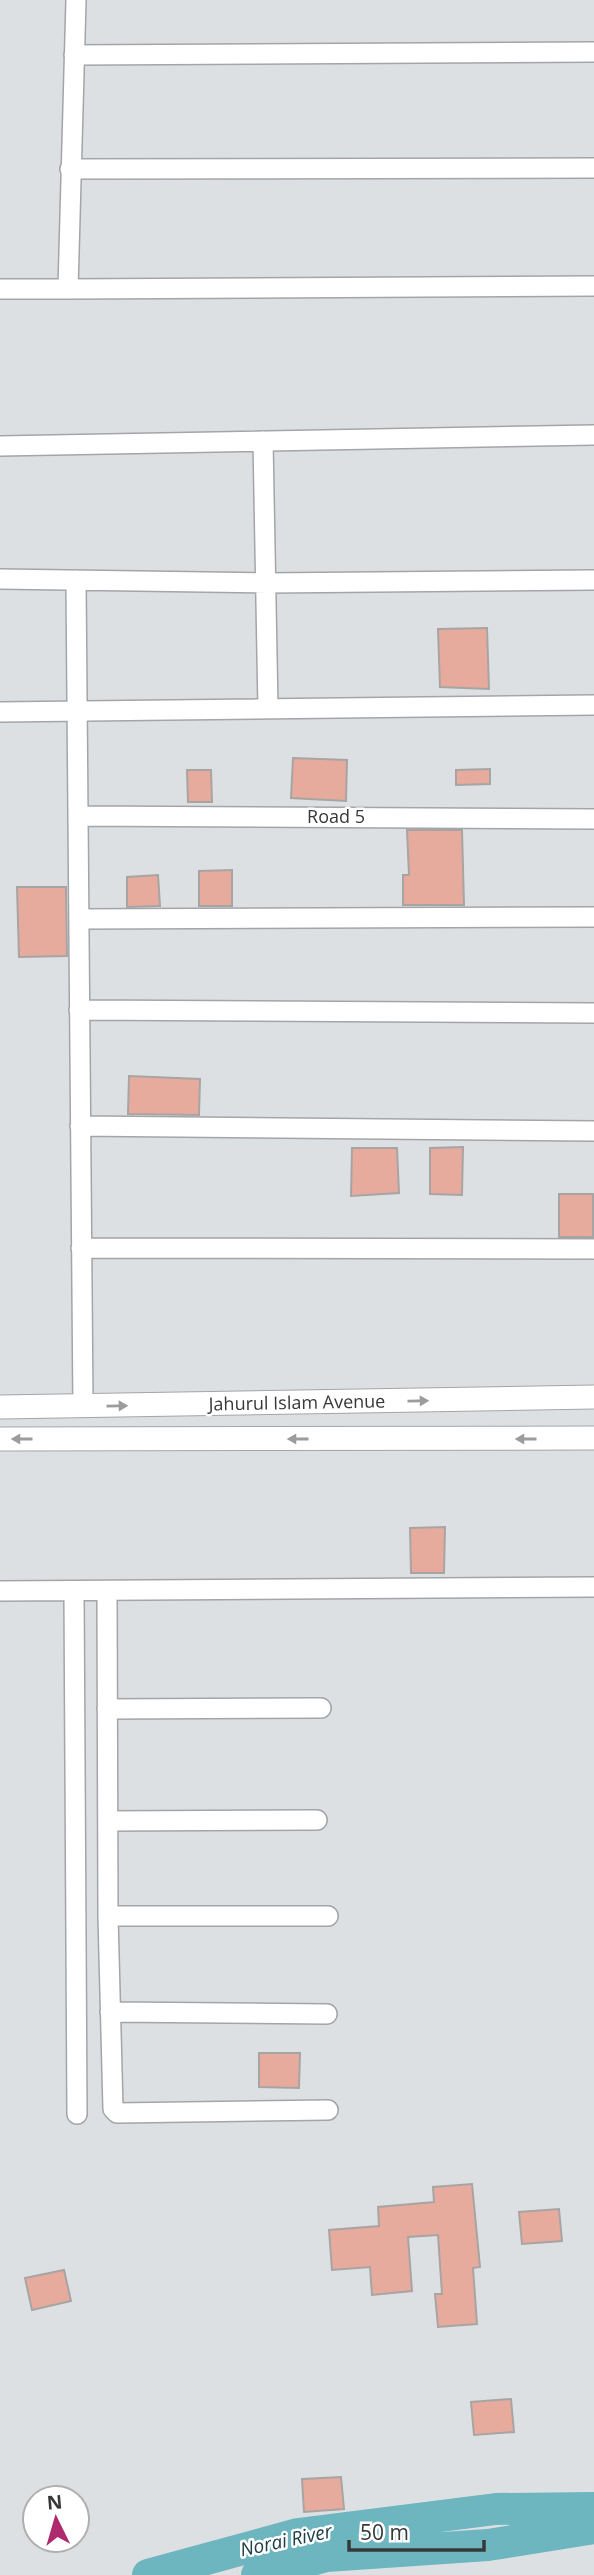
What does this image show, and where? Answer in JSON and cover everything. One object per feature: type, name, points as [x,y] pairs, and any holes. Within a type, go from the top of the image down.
[{"type":"street","points":[[68,289],[76,0]]},
{"type":"street","points":[[74,55],[594,52]]},
{"type":"street","points":[[70,169],[594,168]]},
{"type":"street","points":[[0,289],[594,286]]},
{"type":"street","points":[[0,446],[594,435]]},
{"type":"street","points":[[263,441],[268,709]]},
{"type":"street","points":[[0,579],[267,583],[594,580]]},
{"type":"street","points":[[76,580],[83,1407]]},
{"type":"street","points":[[0,712],[594,705]]},
{"type":"street","name":"Road 5","points":[[78,816],[594,819]]},
{"type":"street","points":[[79,919],[594,917]]},
{"type":"street","points":[[79,1010],[594,1013]]},
{"type":"street","points":[[80,1126],[594,1131]]},
{"type":"street","points":[[81,1248],[594,1249]]},
{"type":"street","name":"Jahurul Islam Avenue","points":[[0,1407],[594,1397]]},
{"type":"street","name":"Jahurul Islam Avenue","points":[[0,1439],[594,1438]]},
{"type":"street","points":[[0,1591],[594,1587]]},
{"type":"street","points":[[74,1591],[77,2114]]},
{"type":"street","points":[[107,1592],[108,1916],[112,2104],[117,2113],[328,2110]]},
{"type":"street","points":[[107,1709],[321,1708]]},
{"type":"street","points":[[108,1821],[317,1820]]},
{"type":"street","points":[[108,1916],[328,1916]]},
{"type":"street","points":[[110,2012],[327,2014]]},
{"type":"building","points":[[487,628],[489,689],[440,687],[438,629]]},
{"type":"building","points":[[293,758],[347,760],[346,801],[291,798]]},
{"type":"building","points":[[490,769],[490,784],[456,785],[456,770]]},
{"type":"building","points":[[187,770],[211,770],[212,802],[188,802]]},
{"type":"building","points":[[407,830],[462,830],[464,905],[403,905],[403,875],[409,875]]},
{"type":"building","points":[[232,870],[232,906],[199,906],[199,871]]},
{"type":"building","points":[[158,875],[160,906],[127,907],[127,877]]},
{"type":"building","points":[[17,887],[66,887],[67,956],[19,957]]},
{"type":"building","points":[[129,1076],[200,1079],[199,1115],[128,1114]]},
{"type":"building","points":[[463,1147],[462,1195],[430,1194],[430,1148]]},
{"type":"building","points":[[352,1148],[397,1148],[399,1193],[351,1196]]},
{"type":"building","points":[[559,1194],[593,1194],[593,1237],[559,1237]]},
{"type":"building","points":[[445,1527],[444,1573],[411,1573],[410,1528]]},
{"type":"building","points":[[259,2053],[300,2053],[299,2088],[259,2087]]},
{"type":"building","points":[[472,2184],[480,2267],[473,2268],[477,2324],[438,2327],[435,2294],[442,2294],[438,2235],[408,2237],[412,2291],[372,2295],[370,2267],[332,2270],[329,2230],[379,2226],[378,2207],[434,2202],[433,2187]]},
{"type":"building","points":[[559,2209],[562,2241],[522,2244],[519,2212]]},
{"type":"building","points":[[64,2270],[71,2301],[32,2310],[25,2278]]},
{"type":"building","points":[[511,2399],[514,2432],[474,2435],[471,2402]]},
{"type":"building","points":[[341,2477],[344,2509],[304,2512],[302,2479]]},
{"type":"waterway","name":"Norai River","points":[[148,2575],[298,2534],[496,2509],[594,2508]]},
{"type":"waterway","points":[[257,2575],[326,2556],[488,2545],[594,2528]]}]
